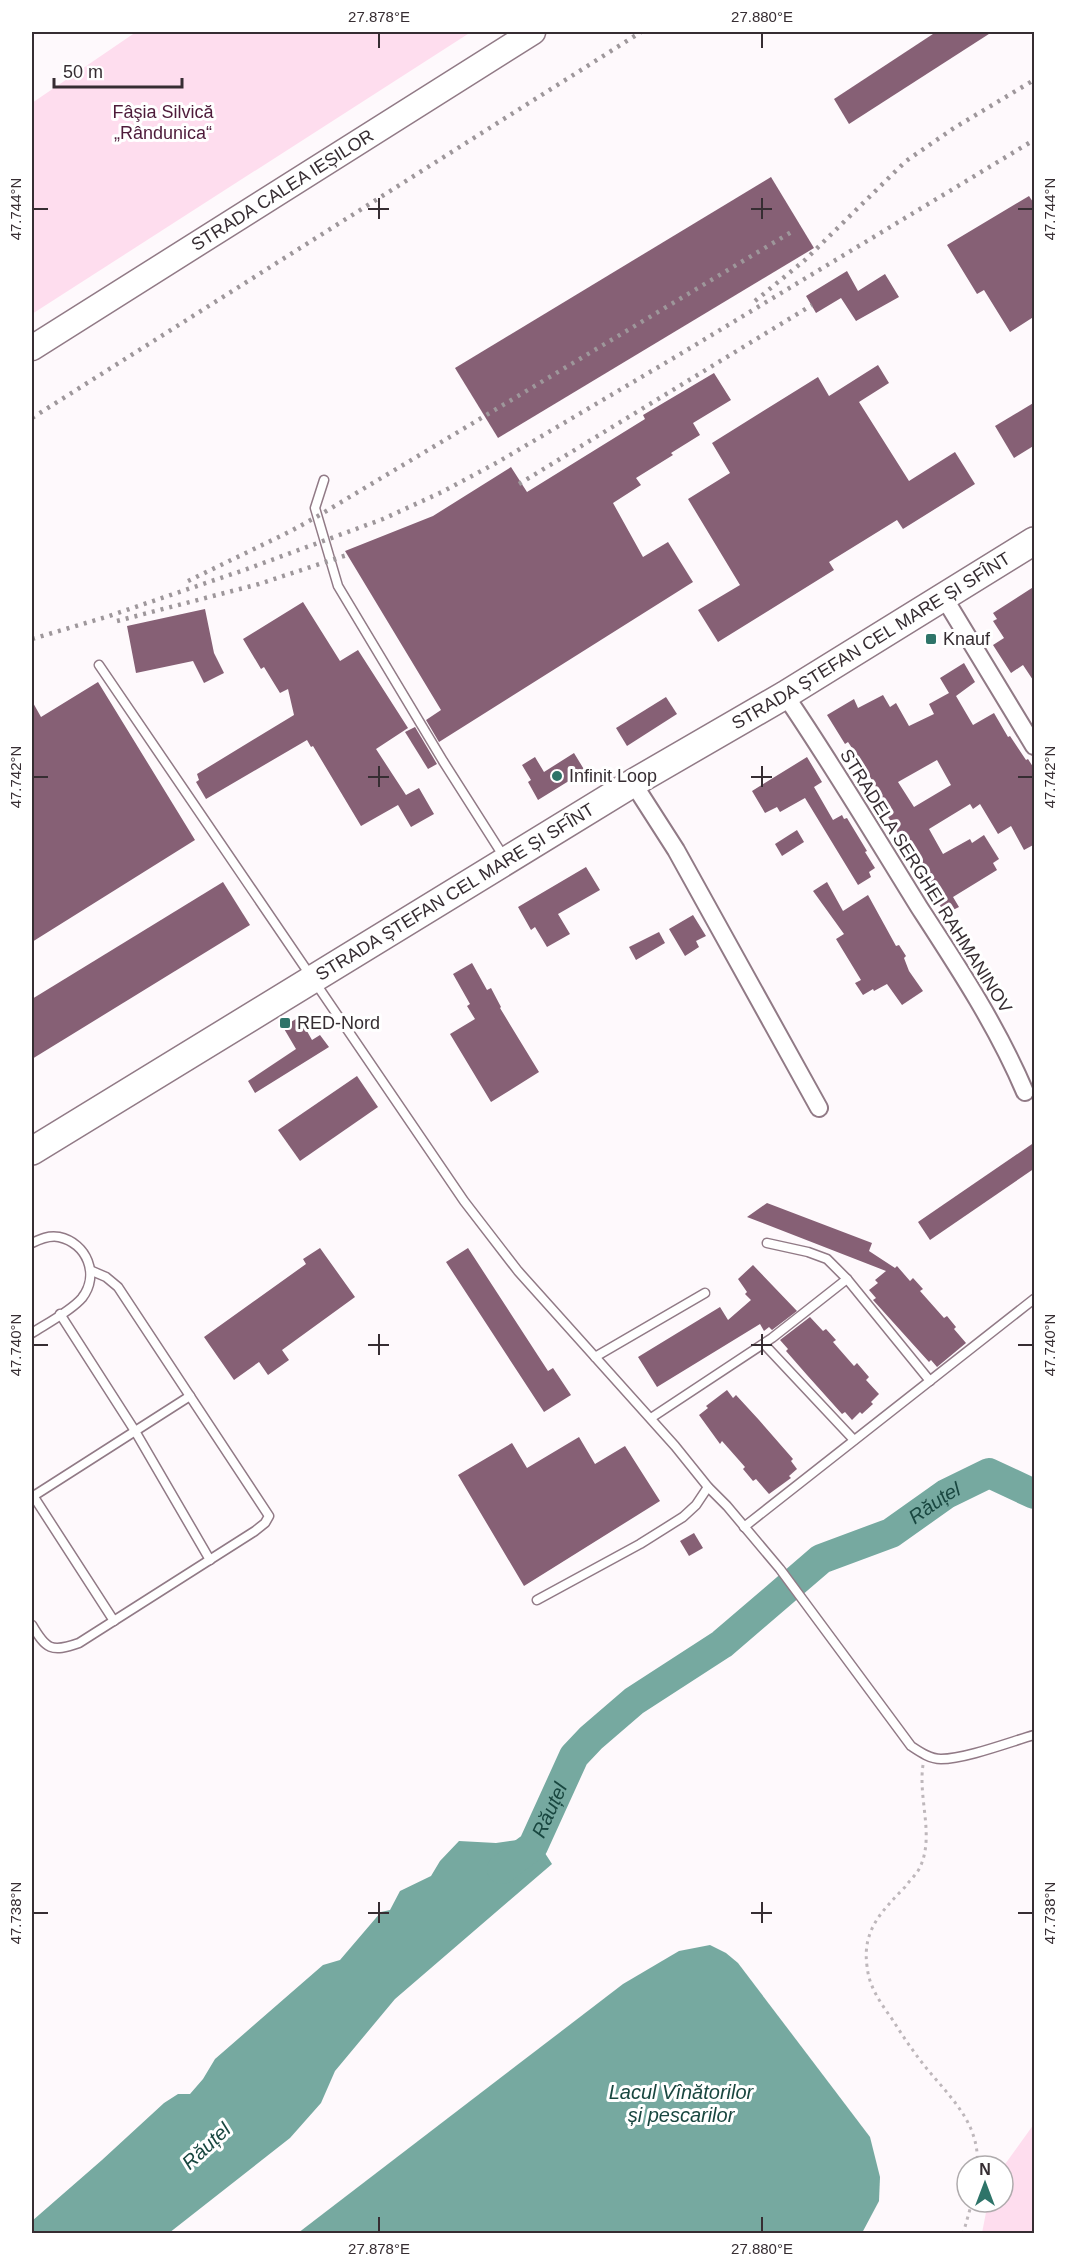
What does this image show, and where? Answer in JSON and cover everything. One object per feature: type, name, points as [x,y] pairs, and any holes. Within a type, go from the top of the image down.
[{"type":"main road","name":"STRADA ȘTEFAN CEL MARE ȘI SFÎNT","points":[[32,1151],[311,978],[633,783],[785,695],[1035,541]]},
{"type":"street","name":"STRADA CALEA IEȘILOR","points":[[32,348],[533,32]]},
{"type":"street","points":[[943,596],[1035,746]]},
{"type":"street","name":"STRADELA SERGHEI RAHMANINOV","points":[[785,695],[821,747],[955,960],[1002,1043],[1025,1092]]},
{"type":"street","points":[[633,783],[676,850],[819,1108]]},
{"type":"lane","points":[[324,480],[315,508],[338,586],[443,761],[507,861]]},
{"type":"lane","points":[[99,665],[464,1201],[518,1271],[651,1418],[780,1569],[910,1746],[924,1755],[939,1759],[955,1757],[1035,1735]]},
{"type":"lane","points":[[32,1243],[44,1238],[58,1237],[77,1245],[88,1259],[92,1271],[89,1285],[81,1299],[32,1333]]},
{"type":"lane","points":[[767,1243],[808,1252],[827,1259],[848,1279],[930,1381]]},
{"type":"lane","points":[[32,1625],[42,1643],[50,1648],[62,1649],[79,1643],[255,1531],[265,1523],[269,1516],[118,1287],[106,1277],[92,1271]]},
{"type":"lane","points":[[651,1418],[764,1344],[848,1279]]},
{"type":"lane","points":[[595,1357],[705,1293]]},
{"type":"lane","points":[[744,1527],[1035,1299]]},
{"type":"lane","points":[[60,1314],[135,1431],[210,1560]]},
{"type":"lane","points":[[764,1344],[854,1440]]},
{"type":"lane","points":[[114,1621],[32,1496],[190,1396]]},
{"type":"lane","points":[[537,1600],[640,1544],[682,1517],[696,1505],[708,1487]]},
{"type":"path","points":[[924,1755],[921,1792],[926,1836],[921,1866],[874,1922],[867,1944],[866,1966],[873,1992],[920,2060],[966,2116],[977,2154]]},
{"type":"path","points":[[963,2234],[969,2214]]},
{"type":"green space","name":"Fâşia Silvică „Rândunica“","points":[[136,32],[471,32],[32,314],[32,103]]},
{"type":"green space","points":[[1034,2124],[1034,2233],[982,2233],[986,2214],[1015,2214],[1015,2154],[1012,2154]]},
{"type":"water","points":[[525,1839],[541,1847],[552,1864],[395,1999],[335,2071],[321,2103],[290,2138],[169,2233],[32,2233],[32,2221],[164,2103],[178,2094],[190,2094],[203,2079],[215,2059],[323,1965],[340,1960],[381,1912],[390,1910],[400,1891],[431,1876],[440,1861],[459,1841],[496,1843]]},
{"type":"water","name":"Lacul Vînătorilor și pescarilor","points":[[710,1945],[726,1953],[738,1963],[870,2137],[880,2177],[879,2201],[862,2233],[298,2233],[623,1984],[679,1951]]},
{"type":"building","points":[[936,32],[992,32],[849,124],[834,99]]},
{"type":"building","points":[[771,177],[814,248],[498,438],[455,368]]},
{"type":"building","points":[[1029,196],[1035,205],[1035,316],[1010,332],[984,290],[977,294],[947,245]]},
{"type":"building","points":[[847,271],[858,291],[885,274],[899,297],[856,321],[841,298],[816,313],[806,296]]},
{"type":"building","points":[[878,365],[889,383],[859,402],[909,481],[955,452],[975,484],[903,529],[897,520],[829,562],[834,570],[718,642],[698,610],[740,585],[688,499],[730,473],[712,443],[818,377],[829,396]]},
{"type":"building","points":[[714,373],[731,400],[693,423],[700,435],[636,478],[641,485],[613,503],[643,557],[668,542],[693,582],[439,742],[426,720],[441,710],[345,551],[433,516],[511,467],[527,492],[645,419],[643,415]]},
{"type":"building","points":[[1035,402],[1035,445],[1014,458],[995,426]]},
{"type":"building","points":[[1035,586],[1035,683],[1023,665],[1011,673],[993,645],[1004,638],[993,621],[997,619],[993,613]]},
{"type":"building","points":[[303,602],[340,661],[358,650],[408,728],[376,749],[406,795],[419,788],[434,814],[411,827],[398,805],[361,826],[313,746],[311,747],[307,740],[206,799],[196,782],[199,780],[197,774],[294,715],[288,689],[280,693],[264,667],[261,669],[243,639]]},
{"type":"building","points":[[205,609],[214,653],[224,673],[204,683],[193,661],[136,673],[127,626]]},
{"type":"building","points":[[964,663],[975,682],[956,696],[973,725],[994,713],[1008,737],[1010,736],[1035,770],[1035,844],[1024,850],[1011,826],[998,834],[980,804],[973,809],[970,804],[929,829],[943,854],[970,839],[972,843],[984,835],[999,859],[993,863],[997,870],[953,897],[959,907],[945,914],[879,802],[883,799],[862,763],[848,742],[845,744],[827,715],[854,699],[858,708],[883,695],[890,707],[896,703],[909,726],[934,714],[929,704],[949,693],[940,678]],"holes":[[[937,760],[951,785],[914,807],[898,782]]]},
{"type":"building","points":[[98,682],[195,840],[32,942],[32,701],[41,717]]},
{"type":"building","points":[[666,697],[677,714],[627,746],[616,728]]},
{"type":"building","points":[[415,727],[437,764],[428,769],[405,732]]},
{"type":"building","name":"Infinit Loop","points":[[574,753],[585,771],[538,800],[528,782],[531,780],[522,765],[535,757],[544,772]]},
{"type":"building","points":[[807,757],[822,782],[814,787],[833,820],[842,815],[844,819],[847,818],[875,868],[869,872],[871,877],[858,885],[805,798],[780,812],[777,807],[765,813],[752,791]]},
{"type":"building","points":[[797,830],[804,842],[782,856],[775,844]]},
{"type":"building","points":[[586,867],[600,890],[558,914],[570,934],[547,947],[535,927],[531,930],[518,907]]},
{"type":"building","points":[[223,882],[250,925],[32,1059],[32,999]]},
{"type":"building","points":[[827,882],[843,911],[868,895],[896,946],[899,945],[906,956],[904,958],[909,971],[923,991],[902,1005],[887,984],[863,995],[855,983],[861,980],[836,939],[844,934],[813,891]]},
{"type":"building","points":[[693,915],[706,936],[696,941],[699,947],[685,956],[669,929]]},
{"type":"building","points":[[659,932],[665,943],[636,960],[629,947]]},
{"type":"building","points":[[472,963],[487,990],[491,988],[500,1008],[539,1072],[491,1102],[450,1034],[475,1019],[467,1006],[470,1004],[453,974]]},
{"type":"building","points":[[299,1017],[312,1040],[320,1035],[329,1047],[255,1093],[248,1081],[296,1049],[283,1027]]},
{"type":"building","points":[[357,1076],[378,1107],[300,1161],[278,1130]]},
{"type":"building","points":[[1035,1142],[1035,1168],[930,1240],[918,1222]]},
{"type":"building","points":[[767,1203],[872,1243],[869,1251],[895,1268],[897,1266],[910,1281],[913,1278],[923,1289],[920,1291],[944,1318],[947,1316],[966,1343],[937,1367],[931,1360],[929,1362],[873,1300],[876,1298],[869,1290],[878,1283],[875,1280],[886,1271],[747,1217]]},
{"type":"building","points":[[320,1248],[355,1297],[282,1350],[289,1360],[268,1375],[259,1362],[234,1380],[204,1337],[306,1264],[303,1259]]},
{"type":"building","points":[[468,1248],[548,1371],[553,1368],[571,1395],[544,1412],[446,1262]]},
{"type":"building","points":[[753,1265],[797,1311],[772,1330],[769,1327],[764,1331],[760,1324],[657,1387],[638,1357],[720,1307],[728,1320],[751,1300],[745,1294],[747,1292],[738,1279]]},
{"type":"building","points":[[810,1317],[823,1331],[826,1329],[836,1340],[833,1342],[854,1366],[857,1363],[869,1377],[866,1380],[879,1394],[871,1402],[873,1404],[852,1420],[845,1412],[842,1414],[786,1351],[788,1349],[780,1340]]},
{"type":"building","points":[[727,1390],[733,1398],[736,1395],[793,1459],[791,1461],[797,1469],[789,1476],[791,1478],[769,1494],[756,1479],[753,1481],[743,1469],[745,1467],[722,1441],[720,1444],[699,1415],[708,1408],[706,1406]]},
{"type":"building","points":[[579,1437],[595,1464],[625,1446],[660,1501],[524,1586],[458,1475],[512,1443],[527,1468]]},
{"type":"building","points":[[694,1533],[703,1548],[689,1556],[680,1541]]},
{"type":"waterway","name":"Răuțel","points":[[502,1869],[533,1846],[574,1756],[591,1738],[634,1701],[722,1644],[821,1559],[891,1533],[946,1494],[989,1473],[1034,1494]]},
{"type":"railway","points":[[32,418],[641,32]]},
{"type":"railway","points":[[755,301],[805,260],[906,161],[954,128],[1034,80]]},
{"type":"railway","points":[[32,639],[106,617],[247,569],[383,519],[442,492],[498,462],[677,356],[1034,140]]},
{"type":"railway","points":[[188,581],[318,516],[793,231]]},
{"type":"railway","points":[[519,484],[812,305]]},
{"type":"railway","points":[[117,621],[259,584],[347,555]]},
{"type":"place","name":"Knauf","points":[[931,639]]},
{"type":"place","name":"Infinit Loop","points":[[557,776]]},
{"type":"place","name":"RED-Nord","points":[[285,1023]]}]
